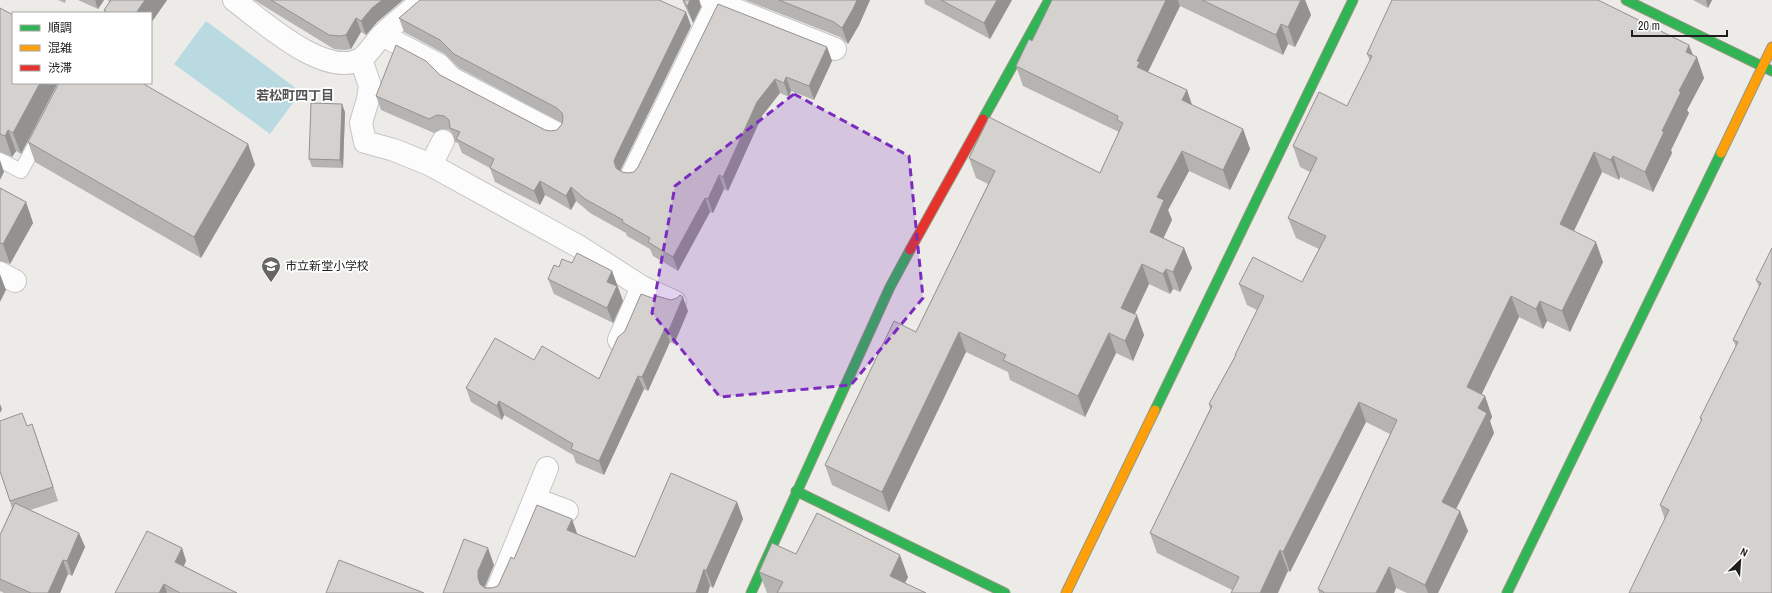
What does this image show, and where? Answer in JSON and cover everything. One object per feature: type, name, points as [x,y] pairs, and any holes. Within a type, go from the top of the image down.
[{"type":"street","points":[[234,0],[296,46],[326,61],[346,63],[361,58],[382,35],[422,0]]},
{"type":"street","points":[[751,593],[796,491],[890,287],[1048,0]]},
{"type":"street","points":[[1066,593],[1353,0]]},
{"type":"street","points":[[1626,0],[1772,71]]},
{"type":"street","points":[[632,175],[714,1],[835,49]]},
{"type":"street","points":[[382,35],[439,65],[452,78],[556,133]]},
{"type":"street","points":[[1507,593],[1772,48]]},
{"type":"street","points":[[361,58],[370,86],[361,123],[365,142],[394,150],[431,165],[578,246],[642,287],[675,302]]},
{"type":"street","points":[[431,165],[444,141]]},
{"type":"street","points":[[619,340],[642,287]]},
{"type":"street","points":[[496,593],[547,468]]},
{"type":"street","points":[[796,491],[1005,593]]},
{"type":"street","points":[[534,499],[567,512]]},
{"type":"lane","points":[[0,160],[21,171],[47,124]]},
{"type":"highlighted area","points":[[794,94],[909,156],[923,298],[851,385],[720,397],[652,313],[675,186]]},
{"type":"water","points":[[206,21],[301,92],[270,134],[174,64]]},
{"type":"building","points":[[111,0],[145,0],[137,12],[107,12],[104,10]]},
{"type":"building","points":[[271,0],[382,0],[372,8],[361,21],[356,18],[346,35],[340,36],[329,35]]},
{"type":"building","points":[[420,0],[659,0],[686,12],[614,161],[616,168],[622,172],[628,173],[634,172],[638,167],[718,4],[827,47],[809,86],[786,77],[784,83],[775,79],[757,102],[723,177],[719,175],[708,199],[705,198],[673,257],[648,242],[650,238],[622,222],[623,220],[585,199],[571,187],[566,196],[540,181],[534,191],[490,168],[494,159],[456,139],[460,132],[450,128],[449,120],[444,116],[437,115],[429,119],[376,96],[396,45],[426,61],[440,75],[545,130],[557,130],[562,124],[562,113],[557,108],[454,54],[440,40],[399,18]]},
{"type":"building","points":[[684,0],[690,0],[687,7]]},
{"type":"building","points":[[779,0],[857,0],[842,28],[834,22]]},
{"type":"building","points":[[941,0],[997,0],[984,23]]},
{"type":"building","points":[[1052,0],[1166,0],[1137,61],[1140,62],[1137,67],[1187,90],[1182,100],[1243,129],[1223,170],[1182,151],[1157,197],[1164,200],[1150,232],[1184,248],[1173,272],[1166,269],[1163,274],[1142,264],[1121,308],[1137,315],[1125,341],[1109,333],[1078,396],[1003,360],[1006,355],[959,332],[882,492],[825,465],[894,321],[916,332],[995,171],[969,158],[989,117],[1100,173],[1123,123],[1117,120],[1118,116],[1016,66],[1029,39],[1032,41]]},
{"type":"building","points":[[1202,0],[1301,0],[1288,27],[1281,24],[1276,35]]},
{"type":"building","points":[[1392,0],[1598,0],[1689,45],[1686,52],[1697,57],[1679,91],[1681,92],[1662,131],[1664,132],[1645,172],[1613,156],[1611,160],[1594,152],[1560,224],[1596,242],[1562,311],[1540,301],[1536,309],[1511,296],[1467,387],[1485,396],[1478,408],[1487,413],[1442,502],[1460,511],[1425,585],[1389,567],[1376,593],[1323,593],[1324,592],[1318,589],[1397,420],[1359,402],[1283,552],[1280,550],[1260,593],[1231,593],[1239,577],[1150,533],[1212,406],[1209,404],[1236,355],[1264,296],[1239,284],[1253,257],[1302,282],[1326,236],[1288,218],[1317,158],[1293,146],[1319,92],[1347,106],[1372,56],[1367,54]]},
{"type":"building","points":[[0,8],[12,14],[12,84],[39,84],[13,133],[8,130],[5,136],[0,134]]},
{"type":"building","points":[[58,84],[144,84],[248,144],[194,237],[28,142]]},
{"type":"building","points":[[311,103],[342,104],[340,160],[309,159]]},
{"type":"building","points":[[0,188],[26,202],[3,244],[0,243]]},
{"type":"building","points":[[1772,248],[1772,593],[1629,593],[1669,510],[1660,505],[1702,419],[1700,418],[1738,342],[1733,340],[1761,283],[1756,280]]},
{"type":"building","points":[[577,253],[612,271],[607,282],[617,286],[607,308],[548,279],[554,265],[559,267],[562,259],[572,263]]},
{"type":"building","points":[[641,294],[655,299],[657,296],[671,300],[680,295],[683,297],[669,330],[665,328],[642,377],[638,376],[599,461],[571,449],[573,444],[499,401],[497,406],[466,388],[495,338],[534,360],[542,346],[599,379],[618,337],[625,331]]},
{"type":"building","points":[[22,413],[27,426],[32,424],[53,487],[10,501],[0,471],[0,421]]},
{"type":"building","points":[[671,473],[737,502],[706,571],[704,569],[696,593],[443,593],[464,539],[488,548],[478,571],[478,578],[480,584],[485,588],[498,586],[511,557],[514,559],[537,505],[572,519],[567,530],[635,557]]},
{"type":"building","points":[[15,503],[79,533],[67,561],[63,560],[48,593],[31,593],[0,579],[0,535]]},
{"type":"building","points":[[817,513],[900,555],[890,576],[926,593],[777,593],[783,582],[759,572],[772,543],[796,554]]},
{"type":"building","points":[[147,531],[182,548],[175,562],[237,593],[180,593],[164,584],[159,593],[115,593]]},
{"type":"building","points":[[339,560],[424,593],[326,593]]},
{"type":"traffic: fast","points":[[983,119],[1049,0]]},
{"type":"traffic: fast","points":[[1155,410],[1353,0]]},
{"type":"traffic: fast","points":[[1626,0],[1772,71]]},
{"type":"traffic: fast","points":[[1507,593],[1721,153]]},
{"type":"traffic: fast","points":[[751,593],[890,287],[910,250]]},
{"type":"traffic: fast","points":[[796,491],[1005,593]]},
{"type":"traffic: slow","points":[[1721,153],[1772,47]]},
{"type":"traffic: slow","points":[[1066,593],[1155,410]]},
{"type":"traffic: jam","points":[[910,250],[983,119]]},
{"type":"place","name":"市立新堂小学校","points":[[271,283]]},
{"type":"district","name":"若松町四丁目","points":[[295,95]]}]
